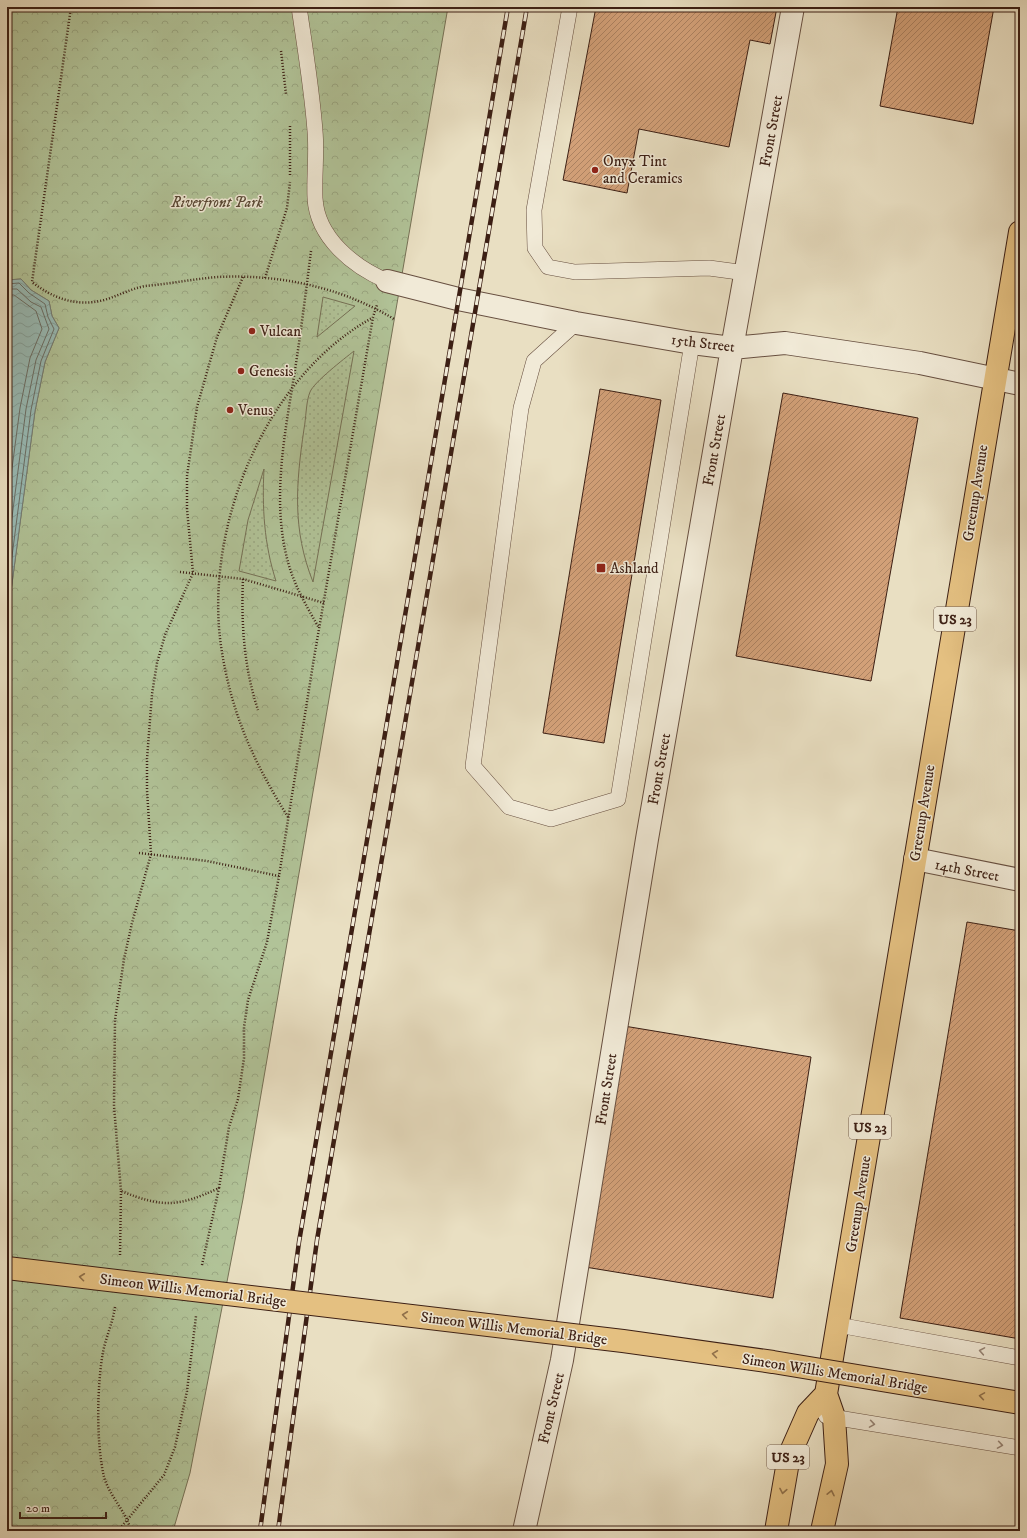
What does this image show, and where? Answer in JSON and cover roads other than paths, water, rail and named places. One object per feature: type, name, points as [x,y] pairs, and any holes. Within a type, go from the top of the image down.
[{"type":"highway","name":"Greenup Avenue","points":[[822,1531],[837,1464],[834,1417],[826,1394],[1020,232]]},
{"type":"highway","name":"Simeon Willis Memorial Bridge","points":[[7,1268],[622,1341],[773,1362],[1020,1403]]},
{"type":"highway","name":"US 23","points":[[776,1531],[789,1456],[808,1413],[826,1394]]},
{"type":"street","name":"Front Street","points":[[524,1531],[562,1360],[648,831],[793,7]]},
{"type":"street","name":"15th Street","points":[[388,281],[458,299],[576,323],[692,343],[732,348],[785,343],[920,363],[1020,384]]},
{"type":"street","name":"14th Street","points":[[915,859],[1020,880]]},
{"type":"lane","points":[[299,7],[315,132],[315,200],[322,226],[335,246],[353,262],[371,274],[388,281]]},
{"type":"lane","points":[[570,7],[534,210],[535,248],[548,267],[575,272],[709,268],[746,274]]},
{"type":"lane","points":[[576,323],[534,361],[521,408],[473,766],[509,807],[551,819],[618,799],[692,343]]},
{"type":"lane","points":[[838,1325],[1020,1358]]},
{"type":"lane","points":[[808,1413],[1020,1448]]},
{"type":"water","points":[[21,279],[31,290],[49,301],[52,316],[59,328],[45,362],[35,411],[7,621],[7,280]]},
{"type":"railway","points":[[260,1531],[299,1242],[508,7]]},
{"type":"railway","points":[[278,1531],[317,1240],[527,7]]},
{"type":"place","name":"Onyx Tint and Ceramics","points":[[595,170]]},
{"type":"place","name":"Vulcan","points":[[252,331]]},
{"type":"place","name":"Genesis","points":[[241,371]]},
{"type":"place","name":"Venus","points":[[230,410]]},
{"type":"place","name":"Ashland","points":[[601,568]]},
{"type":"park label","name":"Riverfront Park","points":[[217,202]]}]
